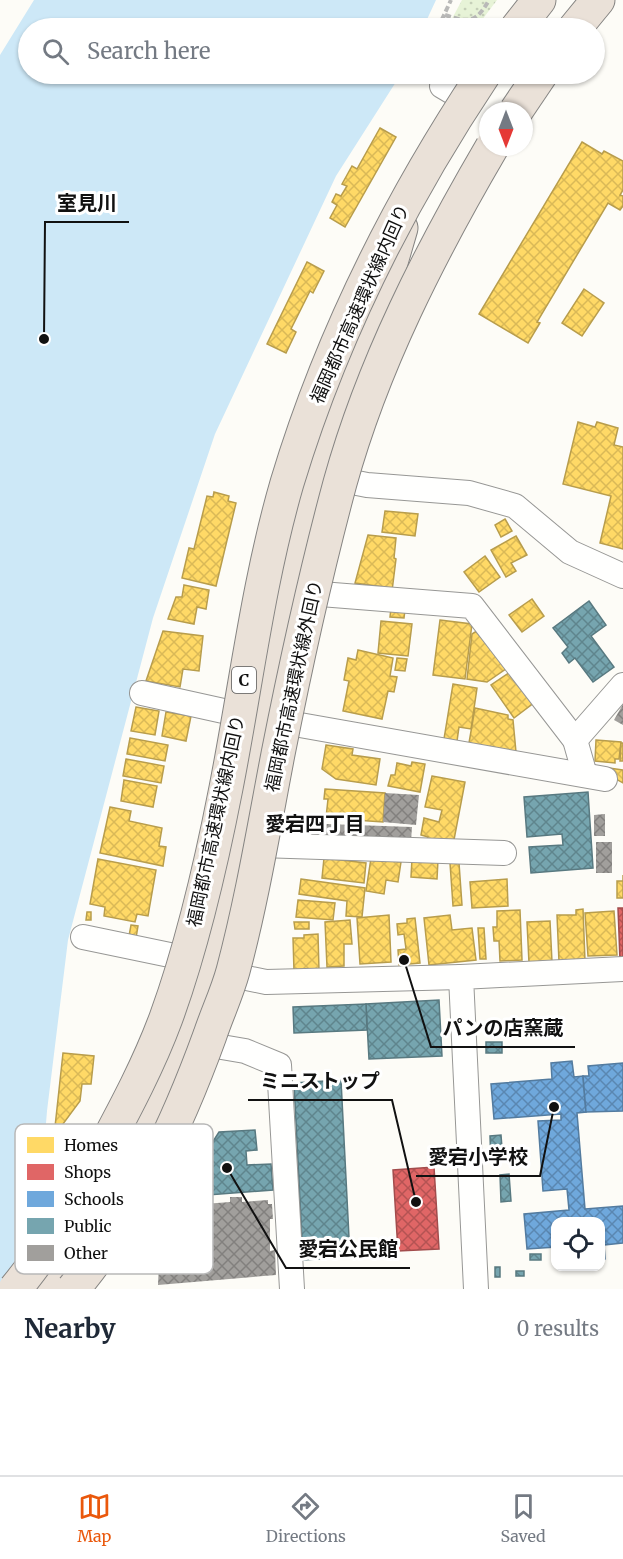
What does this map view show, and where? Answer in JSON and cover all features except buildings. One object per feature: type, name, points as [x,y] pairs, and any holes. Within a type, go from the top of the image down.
[{"type":"highway","points":[[525,18],[539,0]]},
{"type":"highway","points":[[583,18],[598,0]]},
{"type":"highway","name":"福岡都市高速環状線内回り","points":[[116,1124],[144,1069],[183,967],[226,788],[257,607],[287,484],[310,412],[336,346],[387,234],[453,120],[477,84]]},
{"type":"highway","points":[[522,102],[534,84]]},
{"type":"highway","name":"福岡都市高速環状線外回り","points":[[174,1124],[192,1084],[232,974],[259,862],[278,753],[308,615],[340,483],[359,422],[408,301],[487,156]]},
{"type":"highway","name":"C","points":[[144,1124],[167,1079],[206,968],[226,879],[248,750],[278,614],[332,420],[378,307],[410,195]]},
{"type":"highway","name":"福岡都市高速環状線内回り","points":[[15,1289],[26,1274]]},
{"type":"highway","name":"C","points":[[39,1289],[51,1274]]},
{"type":"highway","name":"福岡都市高速環状線外回り","points":[[72,1289],[85,1274]]},
{"type":"street","points":[[442,86],[464,99]]},
{"type":"street","points":[[337,479],[367,485],[469,493],[515,506],[570,552],[623,576]]},
{"type":"street","points":[[283,722],[595,777],[575,740],[472,606],[308,593]]},
{"type":"street","points":[[575,740],[623,685]]},
{"type":"street","points":[[142,693],[237,714]]},
{"type":"street","points":[[260,845],[504,853]]},
{"type":"street","points":[[82,938],[189,959]]},
{"type":"street","points":[[232,975],[266,982],[461,977],[623,969]]},
{"type":"street","points":[[461,977],[476,1289]]},
{"type":"street","points":[[204,1044],[245,1052],[279,1065],[292,1289]]},
{"type":"path","points":[[443,18],[452,0]]},
{"type":"path","points":[[475,18],[483,11],[489,0]]},
{"type":"path","points":[[445,15],[454,18]]},
{"type":"green space","points":[[462,0],[497,0],[484,18],[452,18]]},
{"type":"water","points":[[34,0],[436,0],[428,18],[23,18]]},
{"type":"water","points":[[18,26],[18,84],[395,84],[336,176],[215,434],[153,618],[68,940],[46,1124],[15,1124],[15,1274],[36,1274],[35,1289],[0,1289],[0,55]]},
{"type":"place","name":"室見川","points":[[44,339]]},
{"type":"place","name":"パンの店窯蔵","points":[[404,960]]},
{"type":"place","name":"愛宕小学校","points":[[554,1107]]},
{"type":"place","name":"愛宕公民館","points":[[227,1168]]},
{"type":"place","name":"ミニストップ","points":[[416,1202]]},
{"type":"district","name":"愛宕四丁目","points":[[315,824]]}]
